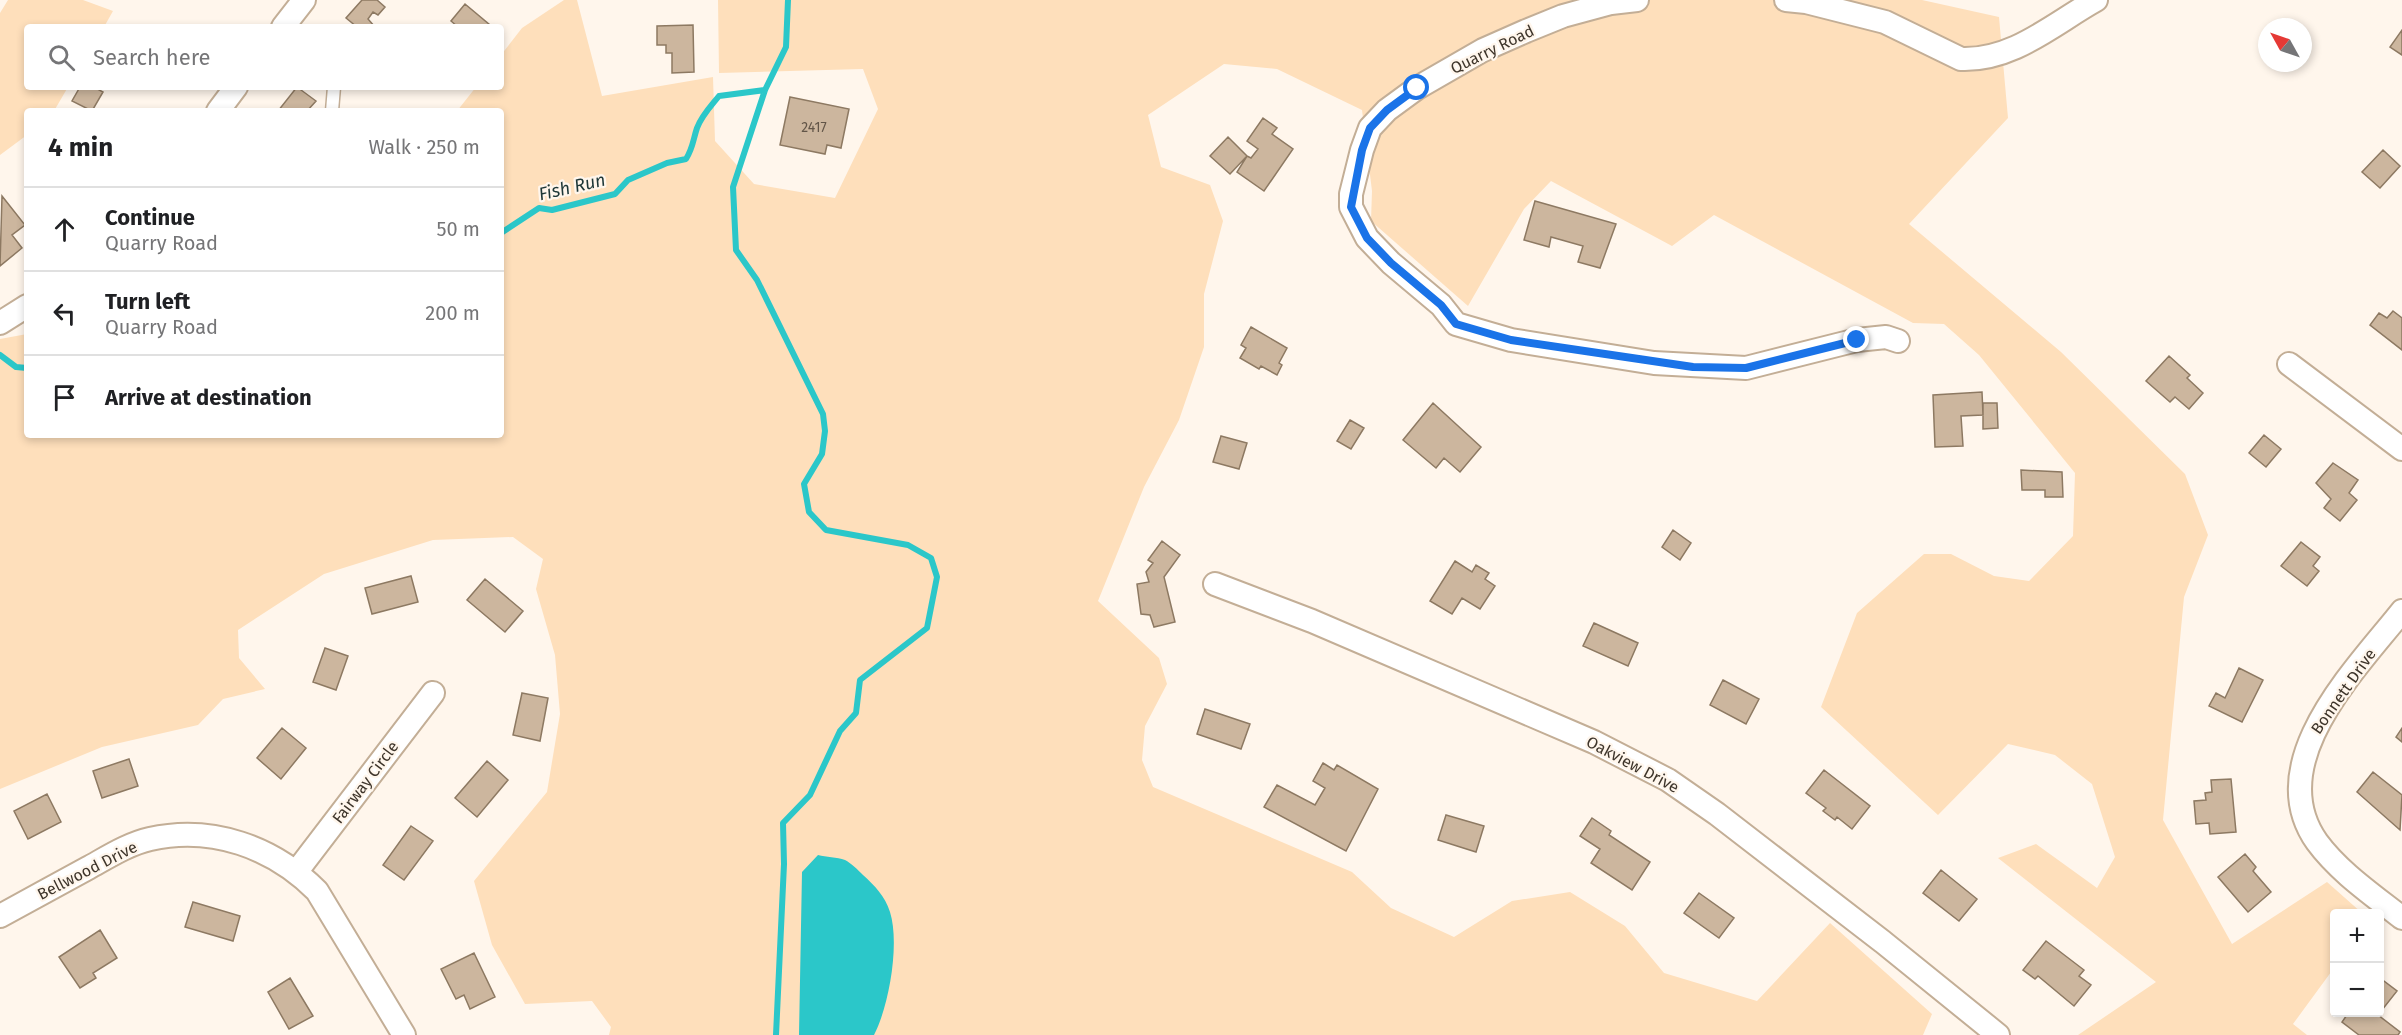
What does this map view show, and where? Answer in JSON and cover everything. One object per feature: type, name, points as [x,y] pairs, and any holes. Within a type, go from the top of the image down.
[{"type":"street","points":[[285,24],[304,0]]},
{"type":"street","name":"Quarry Road","points":[[1637,0],[1611,3],[1563,16],[1505,40],[1417,88],[1387,110],[1370,128],[1362,150],[1352,194],[1351,207],[1367,238],[1391,263],[1441,305],[1456,324],[1511,340],[1654,363],[1746,368],[1857,340],[1886,338],[1898,340]]},
{"type":"street","points":[[1785,0],[1806,2],[1885,22],[1961,59],[1975,59],[2019,47],[2096,0]]},
{"type":"street","points":[[220,108],[234,90]]},
{"type":"street","points":[[0,323],[24,308]]},
{"type":"street","points":[[2289,364],[2402,449]]},
{"type":"street","name":"Oakview Drive","points":[[1215,584],[1312,621],[1594,742],[1668,780],[1717,814],[1865,927],[1998,1035]]},
{"type":"street","name":"Bonnett Drive","points":[[2402,610],[2319,720],[2306,751],[2301,781],[2301,799],[2316,840],[2332,861],[2402,918]]},
{"type":"street","name":"Fairway Circle","points":[[297,871],[433,693]]},
{"type":"street","name":"Bellwood Drive","points":[[0,916],[120,851],[149,839],[205,836],[224,838],[267,853],[297,871],[331,911],[404,1035]]},
{"type":"lane","points":[[332,108],[334,90]]},
{"type":"shaded area","points":[[8,0],[83,0],[113,11],[106,24],[24,24],[24,90],[66,90],[56,108],[24,108],[24,137],[0,155],[0,13]]},
{"type":"shaded area","points":[[564,0],[577,0],[602,96],[713,77],[715,141],[754,184],[835,198],[878,109],[863,69],[719,73],[718,0],[1922,0],[1999,17],[2008,118],[1909,224],[2061,352],[2185,474],[2208,535],[2184,597],[2163,820],[2232,944],[2327,882],[2357,909],[2330,909],[2330,973],[2293,1024],[2307,1035],[2078,1035],[2156,982],[1998,858],[2036,844],[2097,888],[2115,857],[2092,784],[2055,755],[2008,744],[1938,815],[1821,707],[1857,613],[1924,554],[1951,554],[1994,576],[2029,581],[2073,536],[2075,473],[1979,355],[1944,324],[1913,323],[1714,215],[1672,246],[1551,181],[1524,209],[1468,306],[1371,221],[1372,191],[1362,110],[1277,69],[1224,64],[1148,115],[1161,167],[1210,185],[1223,221],[1204,294],[1204,347],[1179,420],[1144,487],[1098,601],[1159,658],[1167,684],[1145,726],[1142,760],[1153,787],[1352,872],[1391,908],[1454,937],[1512,901],[1570,892],[1625,926],[1664,973],[1757,1001],[1830,923],[1932,1014],[1923,1035],[609,1035],[611,1027],[592,1001],[525,1004],[492,945],[474,881],[547,792],[560,714],[555,655],[536,589],[543,559],[513,537],[433,540],[324,574],[238,630],[239,658],[265,689],[223,699],[198,725],[102,747],[0,789],[0,339],[24,335],[24,438],[504,438],[504,108],[459,108],[474,90],[504,90],[504,51],[522,28]]},
{"type":"water","points":[[818,855],[842,859],[852,865],[872,883],[890,912],[894,941],[891,975],[884,1008],[874,1035],[799,1035],[802,872]]},
{"type":"building","points":[[362,0],[377,0],[385,7],[378,15],[373,12],[368,19],[372,24],[353,24],[346,18]]},
{"type":"building","points":[[465,4],[489,24],[454,24],[451,21]]},
{"type":"building","points":[[693,25],[694,72],[672,73],[672,53],[666,53],[666,45],[657,45],[657,26]]},
{"type":"building","points":[[2402,30],[2402,55],[2390,47]]},
{"type":"building","points":[[78,90],[103,92],[94,108],[86,108],[72,101]]},
{"type":"building","points":[[295,90],[301,90],[316,101],[310,108],[280,108]]},
{"type":"building","points":[[790,97],[849,109],[841,148],[827,145],[825,154],[780,145]]},
{"type":"building","points":[[1263,118],[1277,128],[1272,134],[1293,149],[1264,191],[1237,172],[1247,156],[1251,158],[1258,149],[1247,141]]},
{"type":"building","points":[[1228,137],[1247,156],[1230,174],[1210,156]]},
{"type":"building","points":[[2383,150],[2400,166],[2380,188],[2362,172]]},
{"type":"building","points":[[2,196],[24,226],[12,235],[22,248],[0,266]]},
{"type":"building","points":[[1535,201],[1616,224],[1600,268],[1578,262],[1583,246],[1551,237],[1549,247],[1524,240]]},
{"type":"building","points":[[2393,311],[2402,318],[2402,350],[2370,325],[2379,313],[2387,318]]},
{"type":"building","points":[[1251,327],[1287,348],[1279,363],[1282,365],[1277,375],[1261,366],[1259,369],[1240,358],[1246,348],[1241,345]]},
{"type":"building","points":[[2169,356],[2190,375],[2187,378],[2203,393],[2189,409],[2175,397],[2170,402],[2146,381]]},
{"type":"building","points":[[1982,392],[1983,415],[1961,416],[1963,446],[1935,447],[1933,395]]},
{"type":"building","points":[[1433,403],[1481,447],[1460,472],[1444,458],[1436,468],[1403,440]]},
{"type":"building","points":[[1983,403],[1997,403],[1998,428],[1983,429]]},
{"type":"building","points":[[1350,420],[1364,428],[1351,449],[1337,441]]},
{"type":"building","points":[[2264,435],[2281,449],[2266,467],[2249,453]]},
{"type":"building","points":[[1221,436],[1247,443],[1239,469],[1213,462]]},
{"type":"building","points":[[2333,463],[2358,480],[2349,493],[2357,500],[2340,521],[2324,508],[2331,499],[2316,483]]},
{"type":"building","points":[[2021,470],[2062,472],[2063,497],[2045,497],[2045,490],[2022,490]]},
{"type":"building","points":[[1673,530],[1691,543],[1680,560],[1662,547]]},
{"type":"building","points":[[1162,541],[1180,555],[1164,577],[1175,622],[1154,627],[1150,615],[1141,614],[1137,584],[1149,582],[1146,572],[1153,563],[1148,560]]},
{"type":"building","points":[[2301,542],[2320,557],[2313,566],[2319,571],[2307,586],[2281,566]]},
{"type":"building","points":[[1455,561],[1472,572],[1476,565],[1489,573],[1485,579],[1495,586],[1480,609],[1462,598],[1452,614],[1430,601]]},
{"type":"building","points":[[411,576],[418,602],[372,614],[365,588]]},
{"type":"building","points":[[485,579],[523,611],[505,632],[467,600]]},
{"type":"building","points":[[1594,623],[1638,643],[1628,666],[1583,646]]},
{"type":"building","points":[[325,648],[348,656],[336,690],[313,682]]},
{"type":"building","points":[[2239,668],[2263,680],[2242,722],[2209,706],[2216,693],[2225,698]]},
{"type":"building","points":[[1723,680],[1759,699],[1746,724],[1710,705]]},
{"type":"building","points":[[522,693],[548,698],[540,741],[513,735]]},
{"type":"building","points":[[1205,709],[1250,724],[1241,749],[1197,734]]},
{"type":"building","points":[[282,728],[306,748],[281,779],[257,758]]},
{"type":"building","points":[[2402,728],[2402,742],[2396,737]]},
{"type":"building","points":[[129,759],[138,786],[102,798],[93,771]]},
{"type":"building","points":[[487,761],[508,780],[477,817],[455,798]]},
{"type":"building","points":[[1323,763],[1334,770],[1337,765],[1378,789],[1346,851],[1264,807],[1277,785],[1315,805],[1325,788],[1313,781]]},
{"type":"building","points":[[1824,770],[1870,806],[1852,829],[1837,817],[1835,820],[1823,811],[1826,808],[1806,793]]},
{"type":"building","points":[[2373,772],[2402,795],[2400,830],[2357,792]]},
{"type":"building","points":[[2231,779],[2236,832],[2210,834],[2209,823],[2196,824],[2194,801],[2206,800],[2205,793],[2212,792],[2211,780]]},
{"type":"building","points":[[47,794],[61,822],[28,839],[14,811]]},
{"type":"building","points":[[1446,815],[1484,826],[1476,852],[1438,840]]},
{"type":"building","points":[[1592,818],[1611,831],[1609,835],[1650,862],[1632,890],[1591,863],[1600,849],[1580,836]]},
{"type":"building","points":[[411,826],[433,841],[404,880],[383,865]]},
{"type":"building","points":[[2245,854],[2256,867],[2253,871],[2271,892],[2248,912],[2218,877]]},
{"type":"building","points":[[1941,870],[1977,899],[1959,921],[1923,893]]},
{"type":"building","points":[[1699,893],[1734,918],[1719,938],[1684,913]]},
{"type":"building","points":[[193,902],[240,916],[233,941],[185,927]]},
{"type":"building","points":[[100,930],[117,958],[93,973],[96,978],[80,988],[59,957]]},
{"type":"building","points":[[2046,941],[2084,970],[2079,976],[2091,985],[2074,1006],[2038,976],[2035,979],[2023,970]]},
{"type":"building","points":[[474,953],[495,997],[470,1009],[464,995],[456,999],[441,969]]},
{"type":"building","points":[[290,978],[313,1016],[289,1029],[268,992]]},
{"type":"building","points":[[2384,981],[2397,991],[2384,1007]]},
{"type":"building","points":[[2346,1017],[2381,1017],[2400,1032],[2398,1035],[2359,1035],[2342,1022]]},
{"type":"waterway","name":"Fish Run","points":[[504,231],[539,208],[552,210],[615,194],[628,180],[667,163],[686,159],[692,148],[699,123],[719,96],[765,90],[786,47],[788,0]]},
{"type":"waterway","points":[[765,90],[733,187],[736,250],[757,280],[823,414],[825,431],[822,454],[804,484],[809,512],[826,530],[908,545],[931,558],[937,577],[927,628],[860,680],[856,713],[840,731],[810,795],[783,823],[784,864],[776,1035]]},
{"type":"waterway","name":"Fish Run","points":[[0,355],[16,367],[24,368]]},
{"type":"route","points":[[1417,88],[1387,110],[1370,128],[1362,150],[1351,207],[1367,238],[1391,263],[1441,305],[1456,324],[1511,340],[1693,367],[1746,368],[1857,340]]}]
